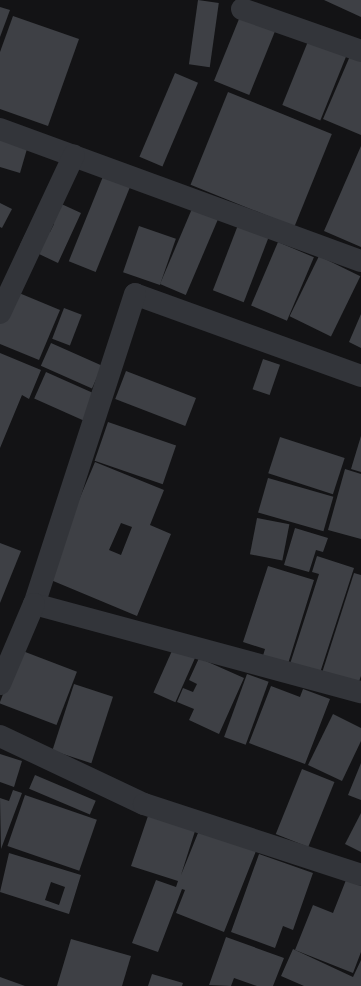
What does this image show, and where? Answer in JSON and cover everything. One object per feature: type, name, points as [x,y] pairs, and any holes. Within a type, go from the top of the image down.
[{"type":"street","points":[[242,10],[361,51]]},
{"type":"street","points":[[0,130],[74,155],[361,261]]},
{"type":"street","points":[[0,312],[74,155]]},
{"type":"street","points":[[0,684],[34,604],[135,294],[361,376]]},
{"type":"street","points":[[34,604],[361,692]]},
{"type":"street","points":[[0,736],[144,804],[361,875]]},
{"type":"building","points":[[198,0],[219,3],[210,67],[189,64]]},
{"type":"building","points":[[324,0],[361,0],[361,17]]},
{"type":"building","points":[[0,7],[10,10],[0,37]]},
{"type":"building","points":[[241,14],[276,28],[249,95],[214,81]]},
{"type":"building","points":[[13,16],[79,39],[48,126],[0,109],[0,52]]},
{"type":"building","points":[[313,29],[351,44],[320,120],[282,105]]},
{"type":"building","points":[[356,42],[361,45],[361,135],[323,119]]},
{"type":"building","points":[[175,73],[198,83],[162,167],[139,157]]},
{"type":"building","points":[[228,92],[332,134],[294,227],[191,185]]},
{"type":"building","points":[[0,134],[29,142],[20,173],[0,167]]},
{"type":"building","points":[[361,146],[361,247],[324,231]]},
{"type":"building","points":[[104,174],[131,185],[96,272],[69,261]]},
{"type":"building","points":[[44,196],[81,213],[58,263],[20,245]],"holes":[[[48,221],[54,224],[50,232],[44,230]]]},
{"type":"building","points":[[0,203],[12,209],[2,228],[0,227]]},
{"type":"building","points":[[194,204],[220,215],[186,295],[160,284]]},
{"type":"building","points":[[238,225],[269,237],[244,302],[213,290]]},
{"type":"building","points":[[139,226],[176,239],[160,285],[123,272]]},
{"type":"building","points":[[278,242],[314,257],[287,321],[251,306]]},
{"type":"building","points":[[319,256],[360,276],[331,336],[290,316]]},
{"type":"building","points":[[7,288],[60,310],[39,360],[0,344],[0,305]]},
{"type":"building","points":[[64,308],[82,315],[70,346],[52,339]]},
{"type":"building","points":[[361,314],[361,348],[349,342]]},
{"type":"building","points":[[51,343],[102,366],[92,389],[41,366]]},
{"type":"building","points":[[0,353],[41,370],[29,399],[22,395],[0,448]]},
{"type":"building","points":[[263,359],[280,365],[270,395],[253,389]]},
{"type":"building","points":[[126,371],[196,398],[185,426],[115,399]]},
{"type":"building","points":[[46,372],[95,394],[84,420],[34,398]]},
{"type":"building","points":[[108,422],[176,445],[163,484],[95,461]]},
{"type":"building","points":[[361,436],[361,472],[351,469]]},
{"type":"building","points":[[280,437],[345,458],[333,494],[268,473]]},
{"type":"building","points":[[95,462],[164,490],[150,525],[171,534],[137,616],[46,578]],"holes":[[[121,523],[132,527],[121,555],[109,550]]]},
{"type":"building","points":[[345,469],[361,474],[361,539],[328,530]]},
{"type":"building","points":[[268,478],[333,497],[323,531],[258,513]]},
{"type":"building","points":[[257,518],[289,524],[282,561],[250,554]]},
{"type":"building","points":[[295,528],[328,538],[323,552],[316,550],[309,572],[284,565]]},
{"type":"building","points":[[0,543],[21,551],[0,603]]},
{"type":"building","points":[[317,556],[354,568],[319,676],[289,667],[319,574],[312,572]]},
{"type":"building","points":[[268,566],[314,580],[287,667],[262,659],[265,649],[243,642]]},
{"type":"building","points":[[354,573],[361,575],[361,676],[357,687],[321,676]]},
{"type":"building","points":[[175,644],[197,654],[175,702],[153,692]]},
{"type":"building","points":[[20,650],[77,672],[57,725],[0,703]]},
{"type":"building","points":[[199,658],[244,678],[219,734],[189,720],[194,709],[177,702],[183,688],[193,692],[197,684],[189,680]]},
{"type":"building","points":[[247,674],[269,682],[246,745],[224,737]]},
{"type":"building","points":[[74,684],[113,697],[91,763],[52,751]]},
{"type":"building","points":[[271,686],[300,697],[303,689],[330,699],[305,764],[249,743]]},
{"type":"building","points":[[333,714],[361,728],[361,741],[342,781],[308,765]]},
{"type":"building","points":[[0,754],[22,761],[14,787],[0,782]]},
{"type":"building","points":[[361,763],[361,800],[348,795]]},
{"type":"building","points":[[302,769],[334,782],[308,847],[276,834]]},
{"type":"building","points":[[35,775],[96,801],[90,815],[29,789]]},
{"type":"building","points":[[13,790],[22,793],[1,849],[0,798],[9,801]]},
{"type":"building","points":[[25,795],[97,820],[79,871],[7,846]]},
{"type":"building","points":[[149,813],[196,828],[181,875],[200,828],[256,851],[224,932],[176,913],[185,890],[182,889],[158,952],[132,943],[156,880],[176,887],[178,881],[131,866]]},
{"type":"building","points":[[361,813],[361,852],[345,844]]},
{"type":"building","points":[[9,853],[81,875],[69,914],[0,892]],"holes":[[[51,882],[65,887],[59,905],[45,900]]]},
{"type":"building","points":[[259,854],[313,873],[293,930],[283,926],[275,948],[231,932]]},
{"type":"building","points":[[346,880],[361,886],[361,952],[353,973],[295,950],[313,905],[333,913]]},
{"type":"building","points":[[226,937],[284,958],[273,986],[257,986],[234,978],[231,986],[209,985]]},
{"type":"building","points":[[71,939],[131,956],[122,986],[57,986]]},
{"type":"building","points":[[293,949],[353,977],[361,960],[361,986],[304,986],[281,976]]},
{"type":"building","points":[[152,974],[183,983],[182,986],[148,986]]},
{"type":"building","points":[[0,977],[25,986],[0,986]]}]
